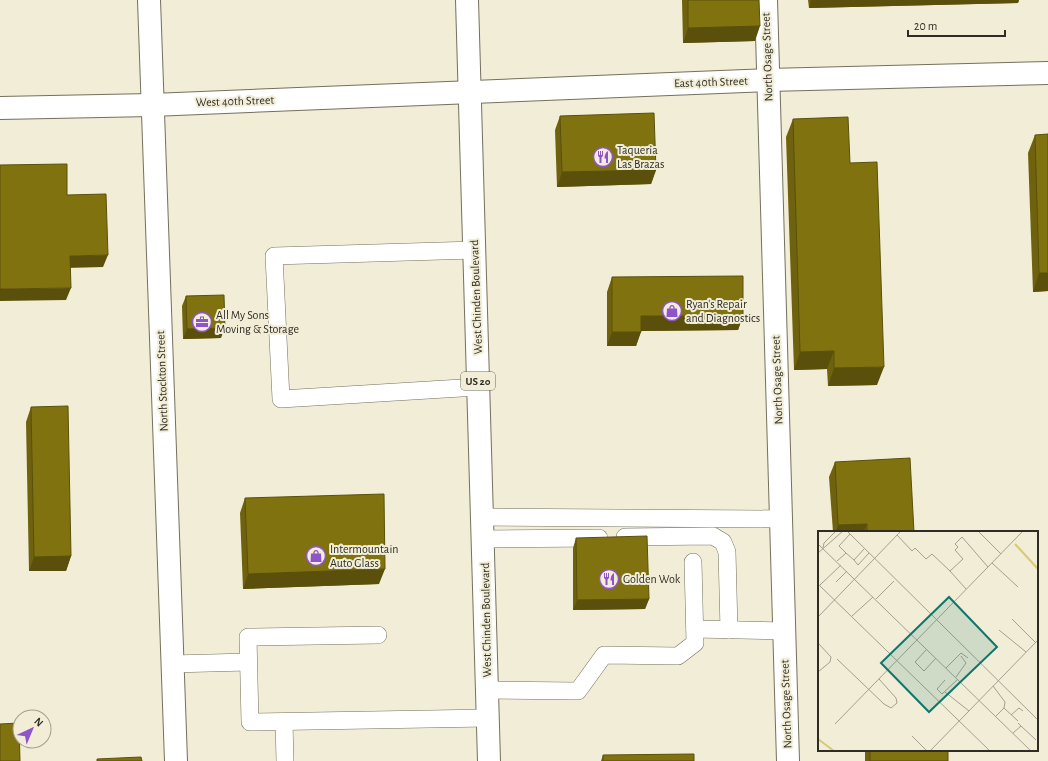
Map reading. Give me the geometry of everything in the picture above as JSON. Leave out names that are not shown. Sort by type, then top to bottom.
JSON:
[{"type":"street","name":"North Stockton Street","points":[[149,0],[176,761]]},
{"type":"street","name":"West Chinden Boulevard","points":[[467,0],[482,517],[484,539],[489,761]]},
{"type":"street","name":"North Osage Street","points":[[766,0],[788,761]]},
{"type":"street","name":"East 40th Street","points":[[470,92],[768,80],[1048,73]]},
{"type":"street","name":"West 40th Street","points":[[0,108],[470,92]]},
{"type":"lane","points":[[475,250],[274,256],[281,399],[478,387]]},
{"type":"lane","points":[[482,517],[781,519]]},
{"type":"lane","points":[[484,539],[713,536],[722,542],[727,552],[729,630]]},
{"type":"lane","points":[[488,690],[578,691],[604,655],[678,656],[695,643],[693,562]]},
{"type":"lane","points":[[695,629],[784,631]]},
{"type":"lane","points":[[378,635],[248,637],[250,722],[488,718]]},
{"type":"lane","points":[[172,664],[248,662]]},
{"type":"lane","points":[[284,722],[285,761]]},
{"type":"building","points":[[688,0],[759,0],[760,26],[688,28]]},
{"type":"building","name":"Taqueria Las Brazas","points":[[654,113],[656,170],[562,172],[560,116]]},
{"type":"building","points":[[848,117],[850,163],[877,162],[884,367],[834,368],[834,351],[800,352],[793,119]]},
{"type":"building","points":[[1048,134],[1048,273],[1039,273],[1035,135]]},
{"type":"building","points":[[67,164],[67,195],[106,194],[108,255],[70,256],[71,288],[0,289],[0,165]]},
{"type":"building","name":"Ryan's Repair and Diagnostics","points":[[743,276],[743,316],[641,316],[641,332],[612,332],[612,277]]},
{"type":"building","points":[[224,295],[225,328],[187,329],[186,296]]},
{"type":"building","points":[[68,406],[71,556],[34,557],[31,407]]},
{"type":"building","points":[[910,458],[914,531],[867,531],[867,524],[838,525],[835,462]]},
{"type":"building","name":"Intermountain Auto Glass","points":[[384,494],[385,569],[248,574],[245,498]]},
{"type":"building","name":"Golden Wok","points":[[647,536],[649,599],[577,600],[576,538]]},
{"type":"building","points":[[12,723],[12,749],[20,749],[20,761],[0,761],[0,724]]},
{"type":"building","points":[[870,751],[948,751],[948,761],[870,761]]},
{"type":"building","points":[[694,754],[694,761],[603,761],[603,755]]},
{"type":"building","points":[[141,757],[142,761],[97,761],[97,759]]},
{"type":"place","name":"Taqueria Las Brazas","points":[[603,157]]},
{"type":"place","name":"Ryan's Repair and Diagnostics","points":[[672,311]]},
{"type":"place","name":"All My Sons Moving & Storage","points":[[202,322]]},
{"type":"place","name":"Intermountain Auto Glass","points":[[316,556]]},
{"type":"place","name":"Golden Wok","points":[[609,579]]}]
